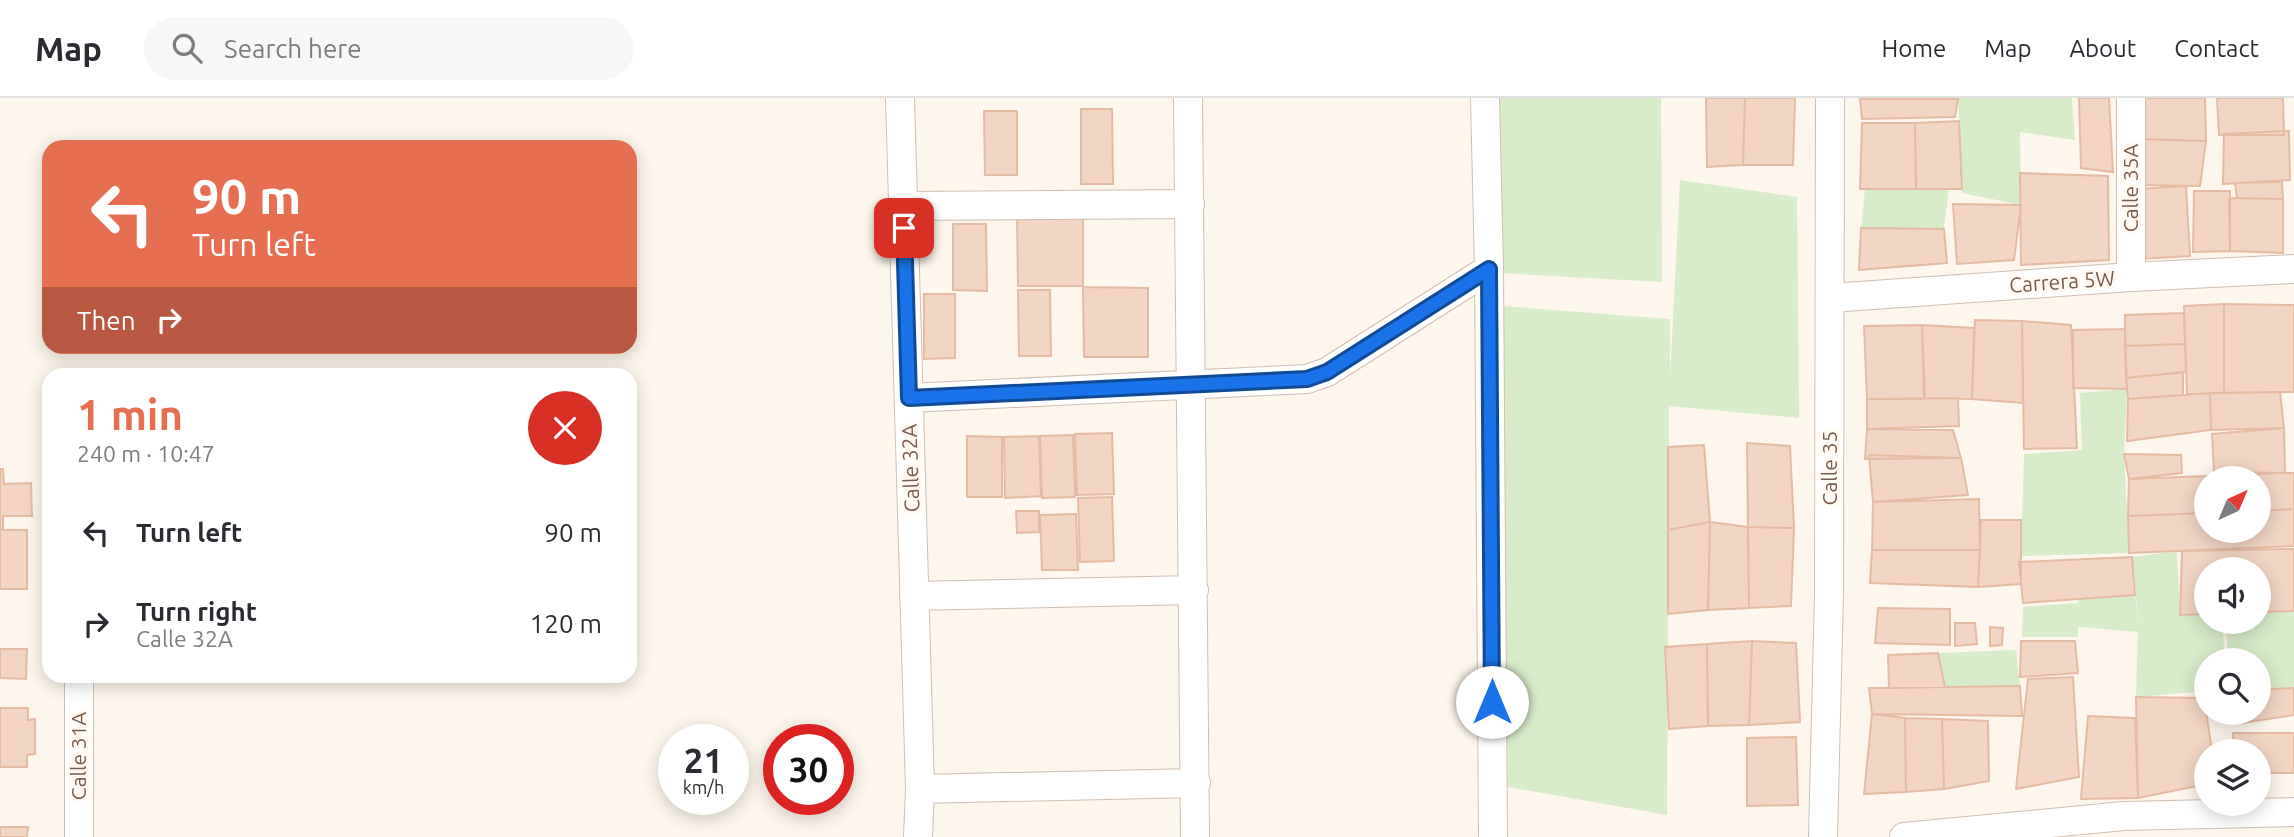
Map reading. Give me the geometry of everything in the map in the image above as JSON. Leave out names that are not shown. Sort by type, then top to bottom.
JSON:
[{"type":"street","name":"Calle 32A","points":[[900,98],[920,789],[918,837]]},
{"type":"street","points":[[1188,98],[1195,837]]},
{"type":"street","points":[[1485,98],[1489,269],[1493,837]]},
{"type":"street","name":"Calle 35","points":[[1823,837],[1829,594],[1830,98]]},
{"type":"street","name":"Calle 35A","points":[[2131,98],[2131,277]]},
{"type":"street","points":[[903,206],[1190,204]]},
{"type":"street","points":[[909,398],[1307,379],[1327,372],[1489,269]]},
{"type":"street","name":"Carrera 5W","points":[[1830,298],[2131,277],[2294,269]]},
{"type":"street","points":[[914,596],[1194,590]]},
{"type":"street","name":"Calle 31A","points":[[79,683],[79,837]]},
{"type":"street","points":[[920,789],[1196,783]]},
{"type":"street","points":[[1904,837],[2124,827],[2294,812]]},
{"type":"green space","points":[[1486,98],[1661,98],[1662,282],[1499,273]]},
{"type":"green space","points":[[1958,98],[2072,98],[2075,140],[2020,132],[2021,205],[1962,193]]},
{"type":"green space","points":[[1680,180],[1797,197],[1799,418],[1669,406],[1667,815],[1508,787],[1502,306],[1670,319],[1670,379]]},
{"type":"green space","points":[[1949,188],[1944,229],[1861,228],[1865,190]]},
{"type":"green space","points":[[2127,389],[2124,454],[2129,553],[2021,556],[2024,454],[2082,450],[2080,393]]},
{"type":"green space","points":[[2177,551],[2180,614],[2194,615],[2194,634],[2223,634],[2224,648],[2194,648],[2194,692],[2136,697],[2138,632],[2078,627],[2078,637],[2022,637],[2023,607],[2078,603],[2079,595],[2135,595],[2139,624],[2132,557]]},
{"type":"green space","points":[[2294,611],[2294,689],[2271,690],[2271,648],[2227,648],[2227,634],[2271,634],[2271,612]]},
{"type":"green space","points":[[2016,650],[2020,686],[1945,687],[1938,653]]},
{"type":"building","points":[[1706,98],[1745,98],[1743,165],[1707,167]]},
{"type":"building","points":[[1745,98],[1795,98],[1793,165],[1743,165]]},
{"type":"building","points":[[1958,98],[1958,99],[1860,99]]},
{"type":"building","points":[[2079,98],[2109,98],[2113,172],[2081,168]]},
{"type":"building","points":[[2137,98],[2205,98],[2206,141],[2137,139]]},
{"type":"building","points":[[2217,98],[2283,98],[2284,135],[2219,135]]},
{"type":"building","points":[[1860,99],[1958,99],[1955,117],[1862,119]]},
{"type":"building","points":[[1081,109],[1112,109],[1113,184],[1081,184]]},
{"type":"building","points":[[984,111],[1017,111],[1017,175],[985,175]]},
{"type":"building","points":[[1959,121],[1962,189],[1916,189],[1915,123]]},
{"type":"building","points":[[1862,123],[1915,123],[1916,189],[1860,189]]},
{"type":"building","points":[[2289,131],[2290,180],[2223,184],[2224,134]]},
{"type":"building","points":[[2137,139],[2206,141],[2200,186],[2137,185]]},
{"type":"building","points":[[2020,173],[2108,176],[2109,260],[2021,265]]},
{"type":"building","points":[[2282,182],[2283,199],[2237,198],[2235,183]]},
{"type":"building","points":[[2186,186],[2190,256],[2140,259],[2137,189]]},
{"type":"building","points":[[2194,191],[2230,191],[2230,251],[2193,252]]},
{"type":"building","points":[[2229,198],[2283,199],[2283,253],[2230,251]]},
{"type":"building","points":[[1953,204],[2021,205],[2014,260],[1957,264]]},
{"type":"building","points":[[1017,217],[1083,217],[1083,286],[1018,286]]},
{"type":"building","points":[[953,224],[986,224],[987,291],[953,290]]},
{"type":"building","points":[[1861,228],[1944,229],[1947,263],[1859,270]]},
{"type":"building","points":[[1083,287],[1148,288],[1148,357],[1084,357]]},
{"type":"building","points":[[1018,290],[1050,290],[1051,356],[1019,356]]},
{"type":"building","points":[[924,294],[955,294],[955,358],[924,359]]},
{"type":"building","points":[[2224,304],[2294,305],[2294,392],[2224,393]]},
{"type":"building","points":[[2224,304],[2224,393],[2187,394],[2184,306]]},
{"type":"building","points":[[2184,313],[2185,344],[2125,346],[2125,315]]},
{"type":"building","points":[[1975,320],[2022,321],[2023,403],[1972,399]]},
{"type":"building","points":[[2022,321],[2071,325],[2077,448],[2024,449]]},
{"type":"building","points":[[1922,325],[1974,328],[1972,399],[1925,398]]},
{"type":"building","points":[[1922,325],[1924,399],[1867,399],[1864,326]]},
{"type":"building","points":[[2125,329],[2127,389],[2073,388],[2073,330]]},
{"type":"building","points":[[2185,344],[2186,372],[2126,378],[2125,346]]},
{"type":"building","points":[[2183,372],[2183,395],[2128,399],[2126,378]]},
{"type":"building","points":[[2280,392],[2284,428],[2211,430],[2210,393]]},
{"type":"building","points":[[2210,393],[2211,430],[2127,441],[2128,399]]},
{"type":"building","points":[[1958,398],[1959,426],[1867,429],[1867,399]]},
{"type":"building","points":[[2284,428],[2285,473],[2272,473],[2272,466],[2214,466],[2212,434]]},
{"type":"building","points":[[1867,429],[1953,430],[1961,458],[1865,459]]},
{"type":"building","points":[[1112,433],[1114,494],[1077,495],[1075,434]]},
{"type":"building","points":[[1073,435],[1075,497],[1042,498],[1040,436]]},
{"type":"building","points":[[967,436],[1002,437],[1002,497],[967,497]]},
{"type":"building","points":[[1039,436],[1041,496],[1005,498],[1004,437]]},
{"type":"building","points":[[1747,443],[1790,446],[1794,528],[1748,527]]},
{"type":"building","points":[[1704,445],[1710,522],[1668,530],[1668,447]]},
{"type":"building","points":[[2124,454],[2181,455],[2182,473],[2129,479]]},
{"type":"building","points":[[1869,455],[1961,458],[1968,495],[1873,502]]},
{"type":"building","points":[[0,469],[3,469],[4,484],[31,483],[32,516],[3,516],[3,529],[0,529]]},
{"type":"building","points":[[2294,473],[2294,509],[2272,510],[2272,474]]},
{"type":"building","points":[[2194,477],[2194,513],[2128,516],[2129,479]]},
{"type":"building","points":[[1112,497],[1114,561],[1080,562],[1078,498]]},
{"type":"building","points":[[1979,499],[1980,550],[1872,550],[1873,502]]},
{"type":"building","points":[[2294,509],[2294,546],[2129,553],[2128,516],[2194,513],[2194,543],[2271,543],[2272,510]]},
{"type":"building","points":[[1016,511],[1039,511],[1039,532],[1017,533]]},
{"type":"building","points":[[1076,514],[1078,570],[1042,570],[1040,515]]},
{"type":"building","points":[[1981,520],[2021,520],[2021,584],[1978,587]]},
{"type":"building","points":[[1710,522],[1748,527],[1749,608],[1708,610]]},
{"type":"building","points":[[1710,522],[1708,610],[1668,614],[1668,530]]},
{"type":"building","points":[[1748,527],[1794,528],[1791,606],[1749,608]]},
{"type":"building","points":[[0,530],[27,530],[27,589],[0,589]]},
{"type":"building","points":[[2294,549],[2294,611],[2271,612],[2271,557],[2194,557],[2194,614],[2180,615],[2182,551]]},
{"type":"building","points":[[1872,550],[1980,550],[1978,587],[1870,583]]},
{"type":"building","points":[[2132,557],[2135,595],[2023,603],[2019,562]]},
{"type":"building","points":[[1878,608],[1950,609],[1950,645],[1875,643]]},
{"type":"building","points":[[1955,623],[1975,623],[1977,644],[1955,646]]},
{"type":"building","points":[[1990,627],[2003,628],[2002,645],[1990,646]]},
{"type":"building","points":[[1752,641],[1796,643],[1800,722],[1749,725]]},
{"type":"building","points":[[1752,641],[1749,725],[1708,726],[1707,644]]},
{"type":"building","points":[[2021,641],[2075,641],[2078,673],[2020,677]]},
{"type":"building","points":[[1707,644],[1708,726],[1669,729],[1665,647]]},
{"type":"building","points":[[0,649],[27,649],[26,679],[0,678]]},
{"type":"building","points":[[1938,653],[1945,687],[1889,688],[1888,655]]},
{"type":"building","points":[[2073,677],[2079,777],[2016,789],[2028,679]]},
{"type":"building","points":[[2020,686],[2022,716],[1872,714],[1869,688]]},
{"type":"building","points":[[2294,688],[2294,715],[2271,718],[2271,689]]},
{"type":"building","points":[[2136,697],[2194,698],[2194,725],[2208,725],[2210,739],[2194,739],[2194,787],[2138,798]]},
{"type":"building","points":[[0,708],[28,708],[28,720],[35,719],[35,754],[27,755],[27,767],[0,767]]},
{"type":"building","points":[[1872,714],[1905,718],[1906,792],[1864,794]]},
{"type":"building","points":[[2088,716],[2135,718],[2138,798],[2081,799]]},
{"type":"building","points":[[1905,718],[1942,719],[1944,789],[1906,792]]},
{"type":"building","points":[[1942,719],[1988,721],[1989,781],[1944,789]]},
{"type":"building","points":[[2233,733],[2294,733],[2294,773],[2271,773],[2271,739],[2233,739]]},
{"type":"building","points":[[1796,737],[1798,805],[1747,806],[1747,738]]},
{"type":"building","points":[[0,827],[28,827],[27,837],[0,837]]},
{"type":"route","points":[[904,228],[909,398],[1307,379],[1327,372],[1489,269],[1492,702]]}]
